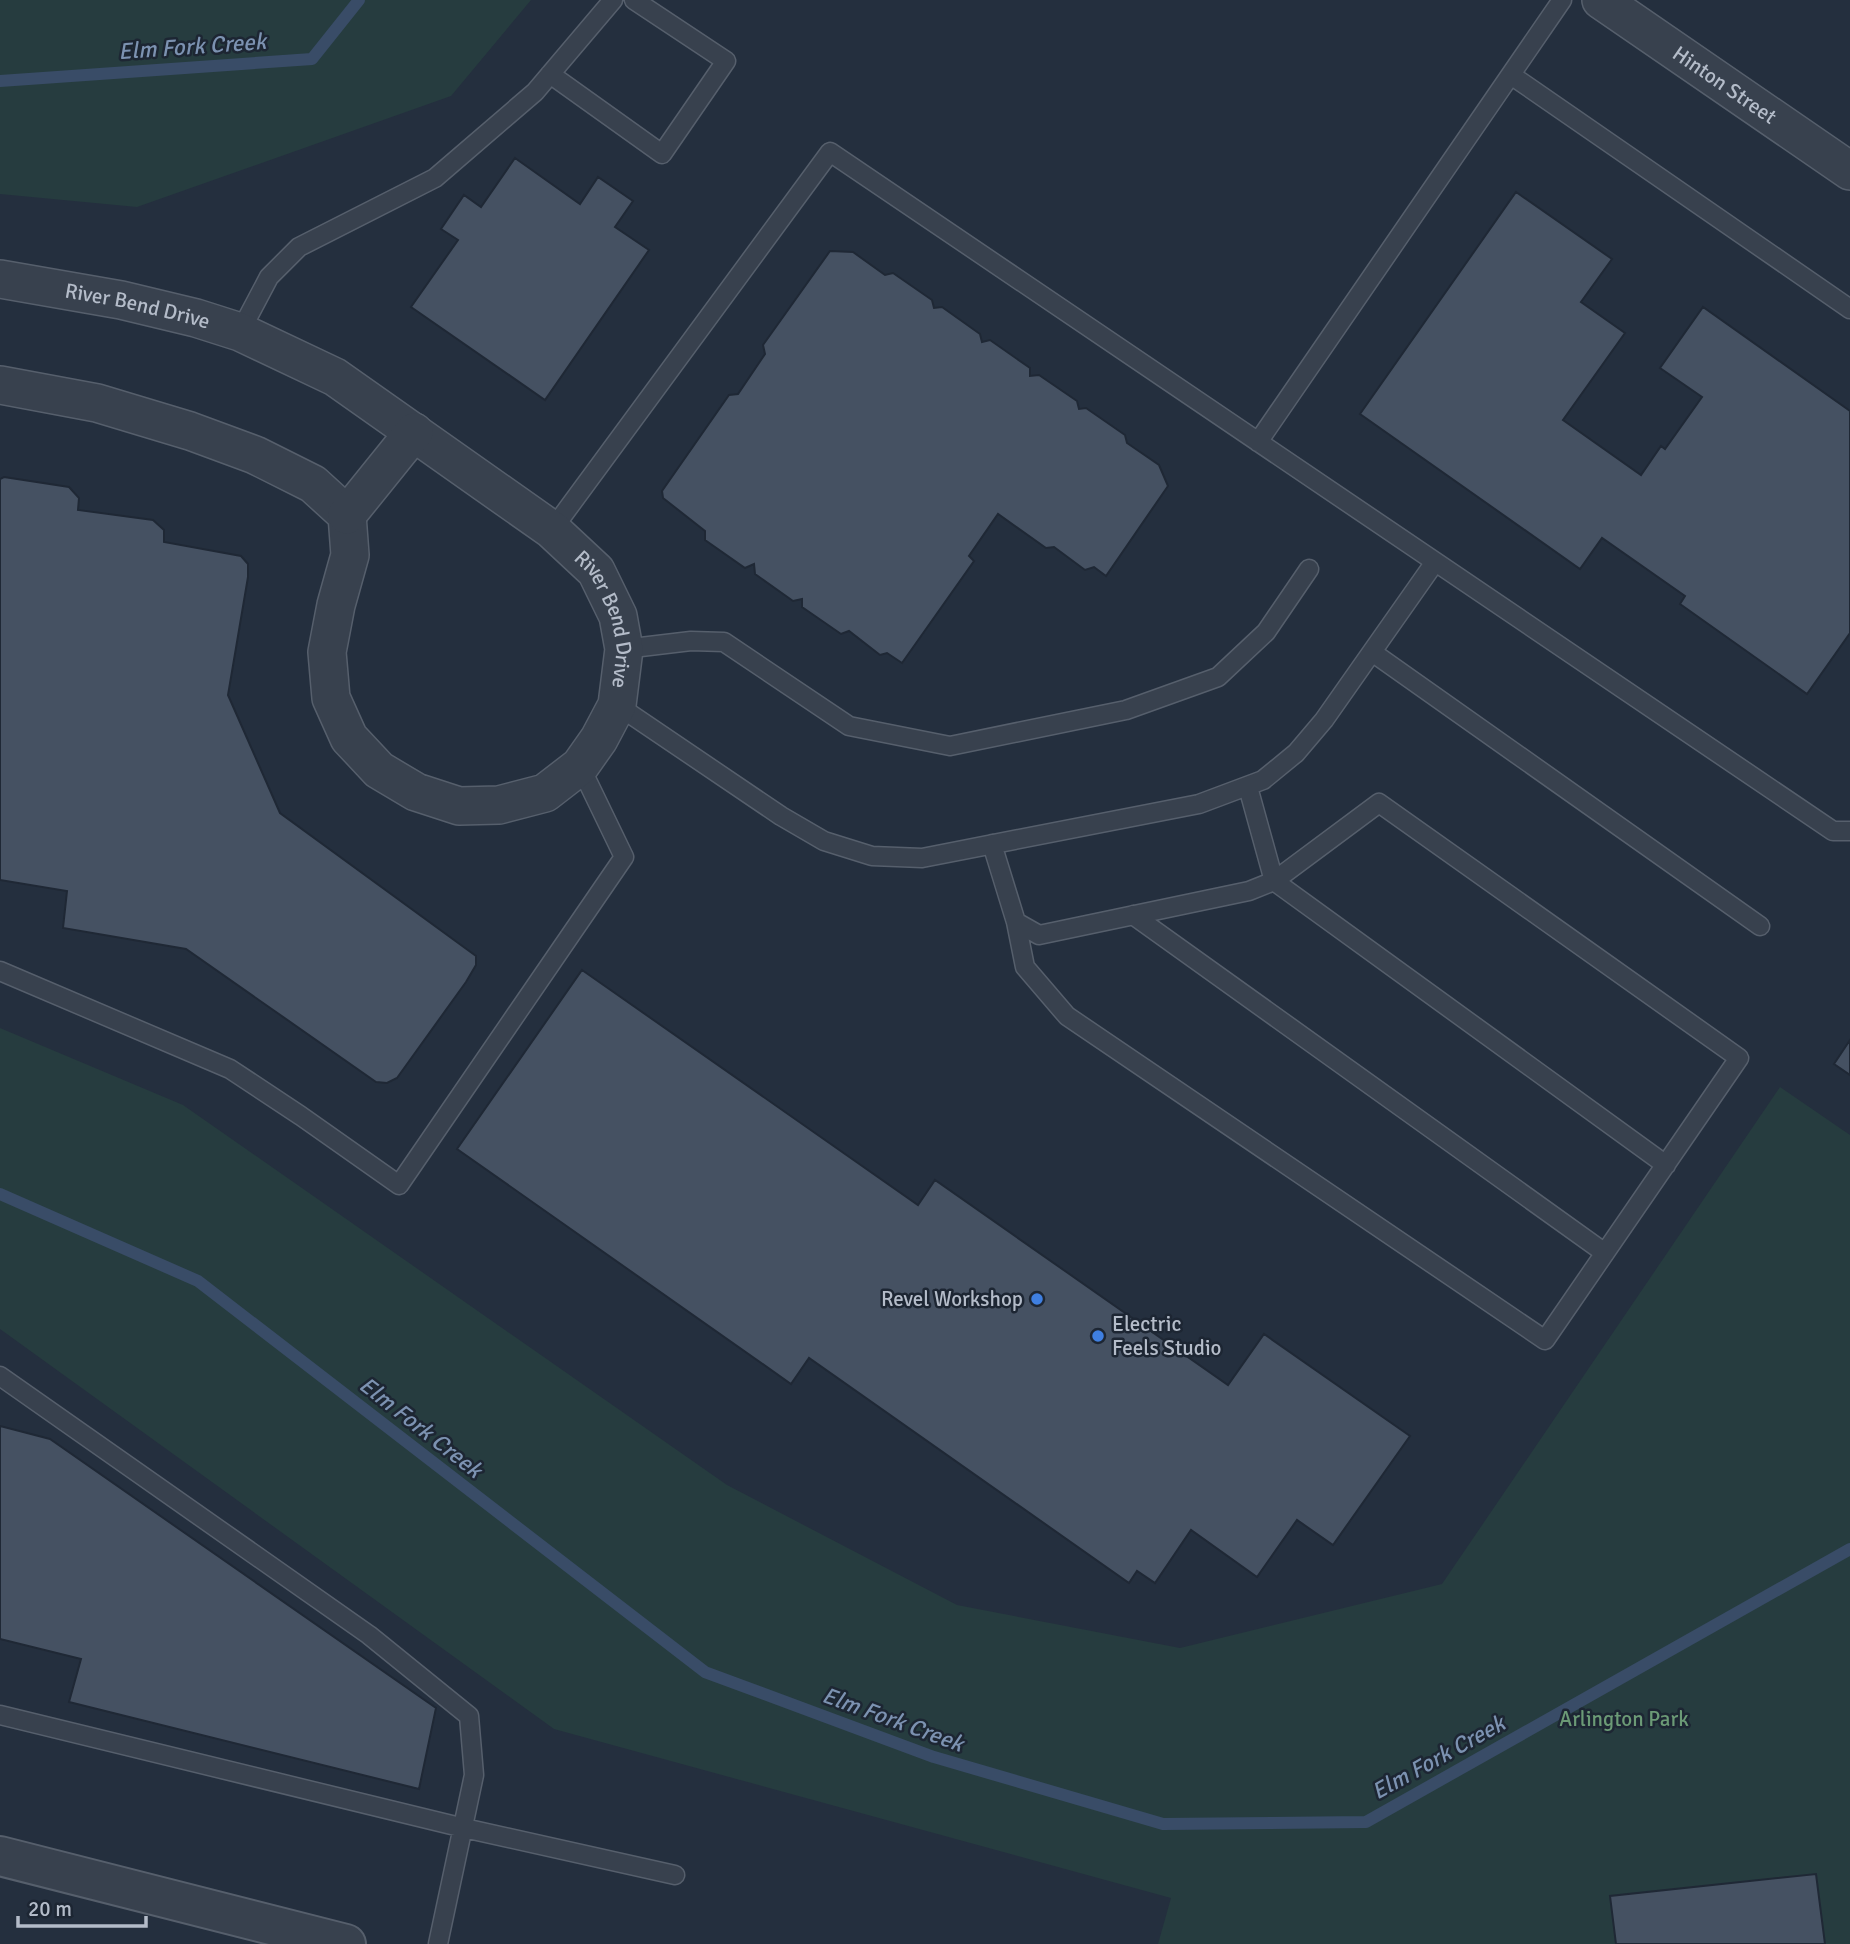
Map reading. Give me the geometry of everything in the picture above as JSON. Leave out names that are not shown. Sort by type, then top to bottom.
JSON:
[{"type":"street","name":"Hinton Street","points":[[1601,0],[1850,171]]},
{"type":"street","name":"River Bend Drive","points":[[0,279],[121,300],[240,332],[334,377],[552,530],[596,571],[618,616],[624,649],[617,705],[599,739],[580,766],[545,793],[499,805],[459,806],[416,792],[379,770],[356,746],[349,738],[331,698],[327,652],[350,555],[347,515]]},
{"type":"street","points":[[0,385],[97,403],[242,450],[313,484],[347,515],[414,432]]},
{"type":"street","points":[[0,1856],[346,1944]]},
{"type":"lane","points":[[240,332],[269,277],[299,247],[435,178],[535,92],[613,0]]},
{"type":"lane","points":[[550,74],[662,154],[726,61],[634,0]]},
{"type":"lane","points":[[1258,442],[1562,0]]},
{"type":"lane","points":[[1511,75],[1850,309]]},
{"type":"lane","points":[[552,530],[830,152],[1833,831],[1850,831]]},
{"type":"lane","points":[[617,705],[781,816],[824,841],[872,856],[922,858],[1199,804],[1263,780],[1296,753],[1324,720],[1435,562]]},
{"type":"lane","points":[[624,649],[691,641],[724,642],[849,726],[950,746],[1126,710],[1218,677],[1266,632],[1309,569]]},
{"type":"lane","points":[[1372,652],[1760,926]]},
{"type":"lane","points":[[0,971],[230,1069],[399,1185],[624,857],[580,766]]},
{"type":"lane","points":[[1248,787],[1274,881],[1666,1165]]},
{"type":"lane","points":[[992,844],[1016,922],[1026,967],[1067,1016],[1545,1340],[1739,1058],[1379,803],[1274,881],[1250,891],[1039,935],[1016,922]]},
{"type":"lane","points":[[1133,915],[1605,1253]]},
{"type":"lane","points":[[0,1376],[369,1635],[469,1716],[474,1775],[438,1944]]},
{"type":"lane","points":[[0,1715],[464,1828],[675,1875]]},
{"type":"green space","points":[[0,0],[531,0],[451,96],[137,207],[0,194]]},
{"type":"green space","name":"Arlington Park","points":[[0,1028],[183,1105],[727,1485],[957,1605],[1180,1648],[1442,1584],[1780,1087],[1850,1135],[1850,1944],[1158,1944],[1171,1898],[554,1729],[0,1329]]},
{"type":"building","points":[[515,158],[580,204],[598,177],[633,201],[615,227],[649,250],[545,400],[411,307],[458,240],[441,229],[464,195],[481,207]]},
{"type":"building","points":[[1516,192],[1612,259],[1581,302],[1625,333],[1563,420],[1641,475],[1661,446],[1665,449],[1702,397],[1660,368],[1703,307],[1850,411],[1850,633],[1807,694],[1680,604],[1685,596],[1602,538],[1580,569],[1360,414]]},
{"type":"building","points":[[830,251],[853,252],[885,275],[893,273],[932,300],[934,308],[942,307],[980,334],[982,342],[990,340],[1030,368],[1030,376],[1039,375],[1077,401],[1079,409],[1086,408],[1125,435],[1127,443],[1159,465],[1168,486],[1106,576],[1094,567],[1085,570],[1054,547],[1046,548],[998,514],[969,556],[974,561],[902,663],[887,653],[880,655],[849,631],[841,634],[802,607],[802,599],[793,601],[755,574],[754,564],[745,568],[705,540],[705,531],[663,498],[662,491],[729,395],[738,394],[765,354],[763,345]]},
{"type":"building","points":[[4,477],[69,487],[79,498],[78,510],[153,520],[164,530],[164,542],[241,556],[248,564],[228,695],[280,813],[476,956],[476,965],[466,982],[397,1078],[387,1083],[376,1082],[186,949],[63,928],[67,891],[0,880],[0,479]]},
{"type":"building","points":[[582,970],[918,1205],[935,1180],[1228,1385],[1264,1334],[1410,1436],[1333,1545],[1297,1520],[1257,1577],[1191,1530],[1155,1583],[1137,1571],[1129,1583],[809,1358],[791,1384],[457,1149]]},
{"type":"building","points":[[1850,1040],[1850,1075],[1834,1064]]},
{"type":"building","points":[[0,1426],[50,1439],[436,1708],[419,1789],[69,1702],[81,1659],[0,1639]]},
{"type":"building","points":[[1816,1874],[1825,1944],[1616,1944],[1610,1896]]},
{"type":"waterway","name":"Elm Fork Creek","points":[[0,81],[312,59],[359,0]]},
{"type":"waterway","name":"Elm Fork Creek","points":[[0,1194],[198,1281],[705,1672],[934,1757],[1163,1824],[1366,1822],[1850,1549]]},
{"type":"place","name":"Revel Workshop","points":[[1037,1299]]},
{"type":"place","name":"Electric Feels Studio","points":[[1098,1336]]}]
